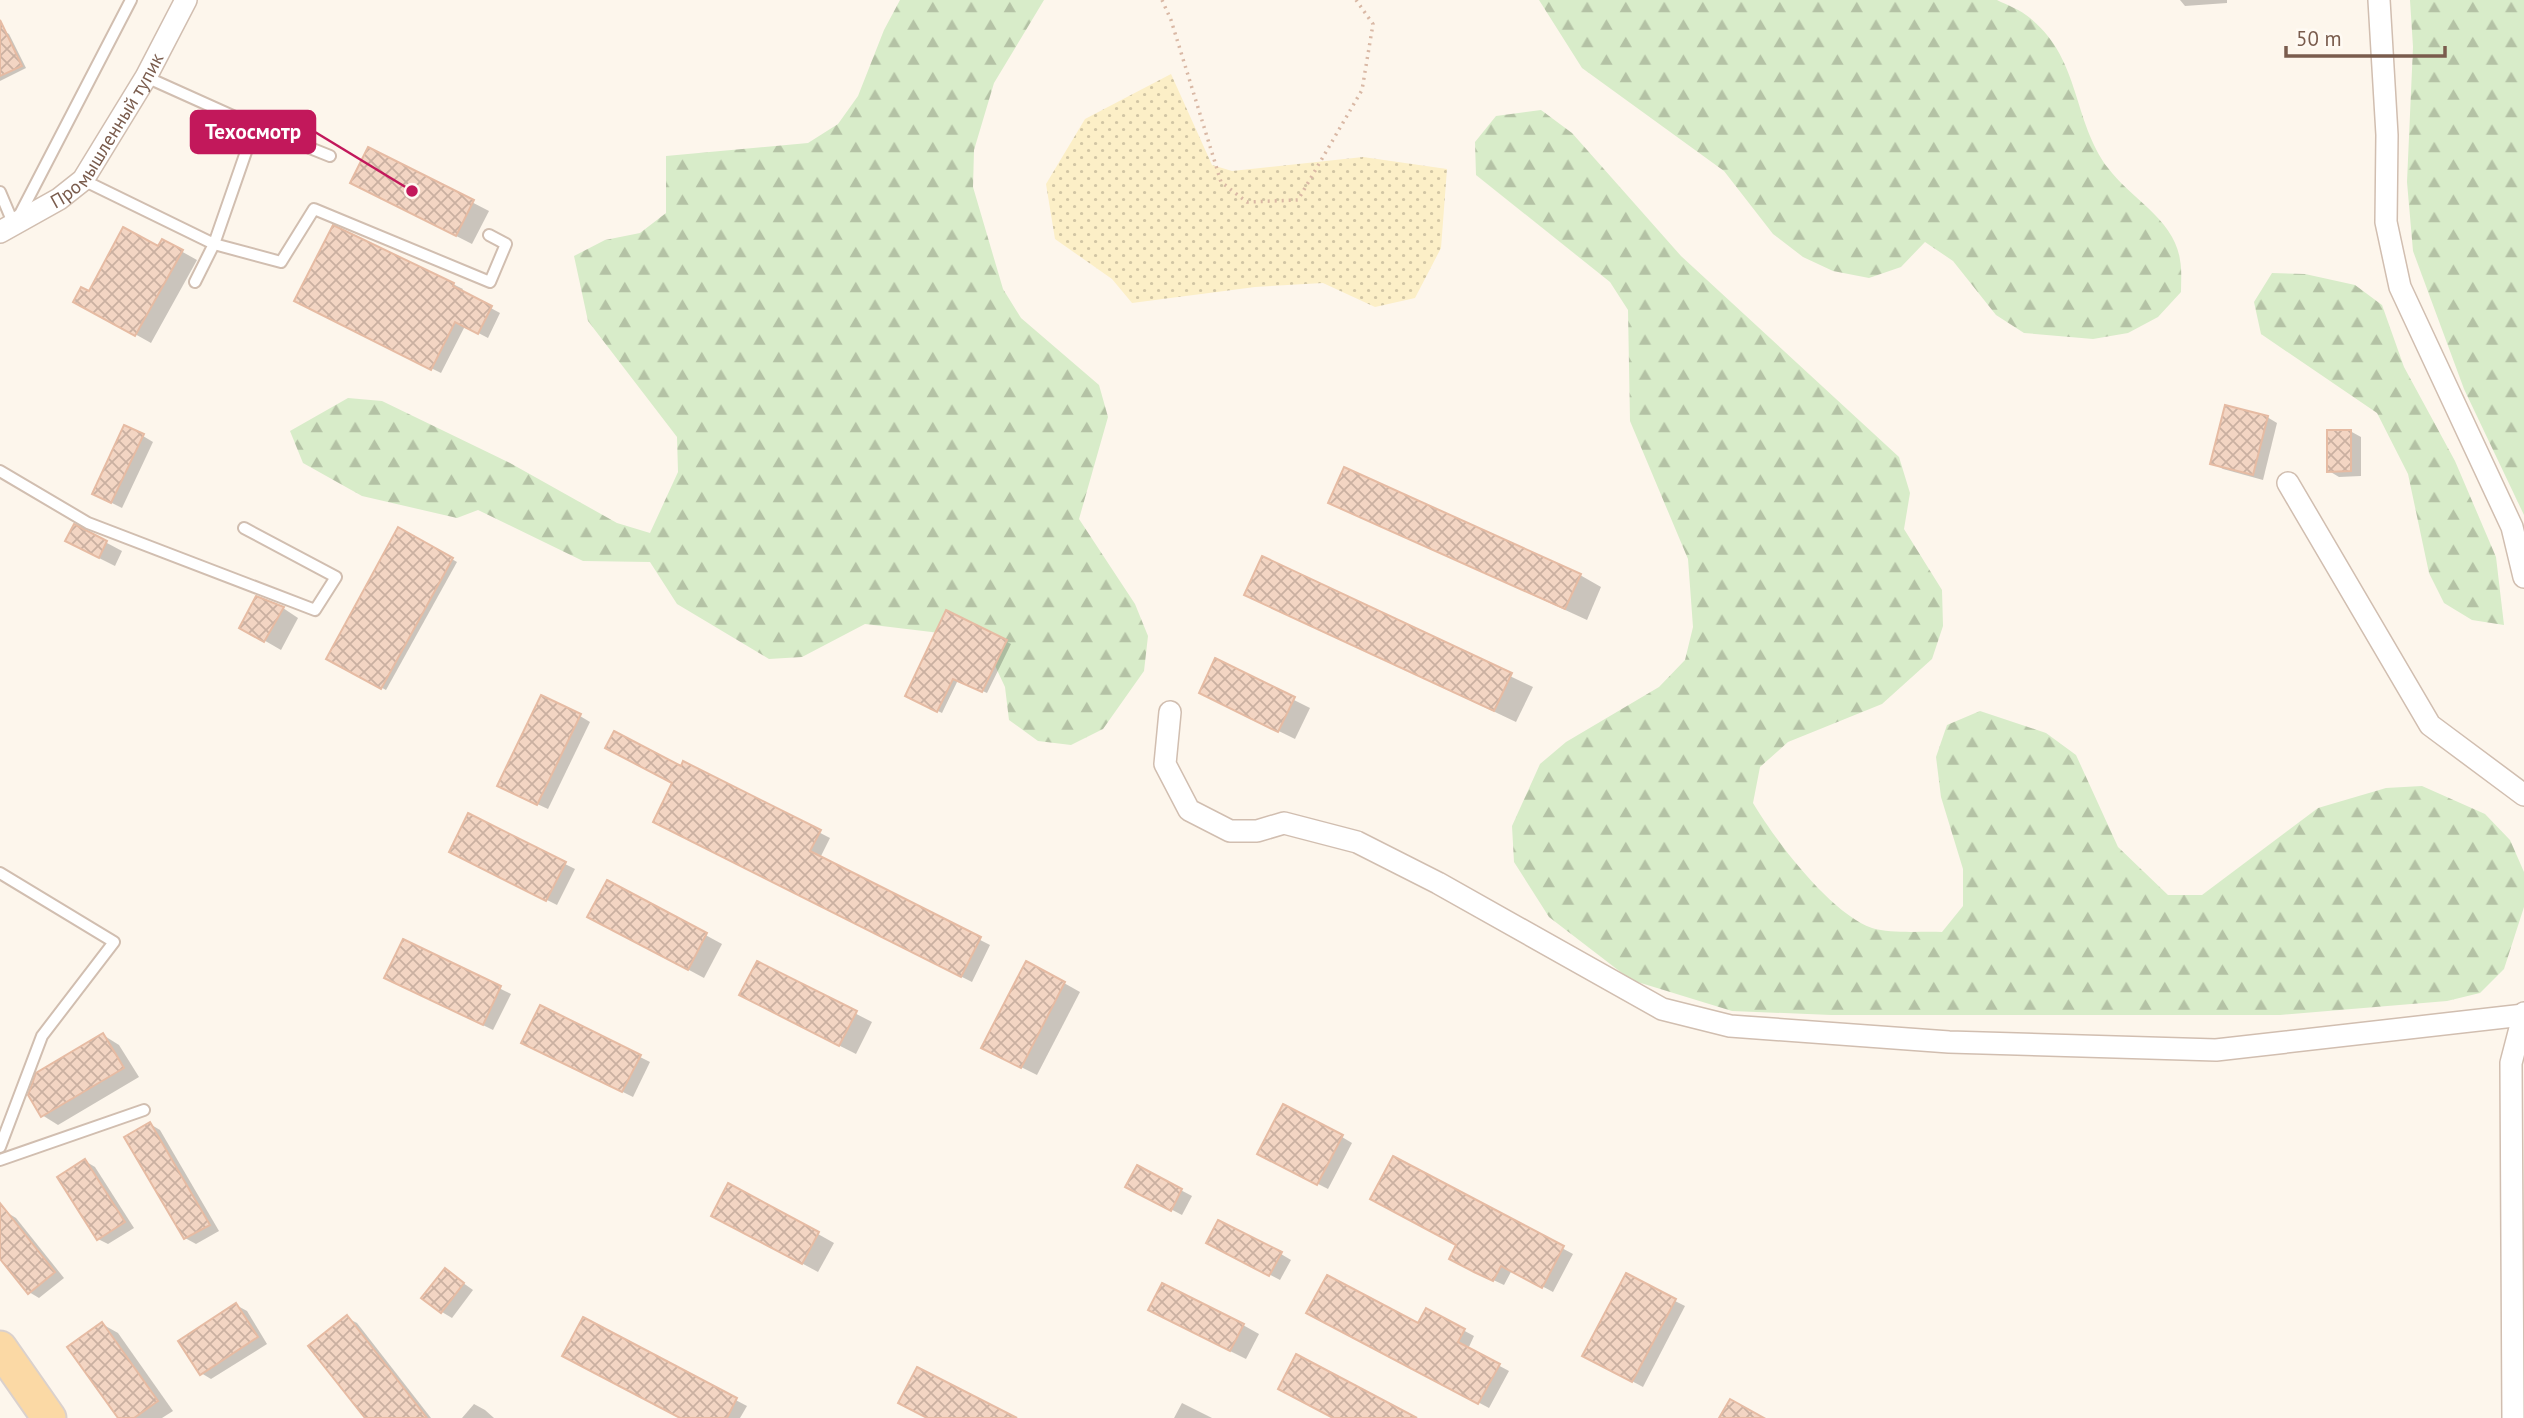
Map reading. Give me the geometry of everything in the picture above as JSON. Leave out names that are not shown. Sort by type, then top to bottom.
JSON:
[{"type":"main road","points":[[0,1348],[49,1418]]},
{"type":"street","name":"Промышленный тупик","points":[[7,229],[59,199],[83,180],[146,77],[186,0]]},
{"type":"street","points":[[2379,0],[2387,135],[2386,222],[2400,287],[2512,527],[2524,577]]},
{"type":"street","points":[[2288,484],[2430,725],[2524,795]]},
{"type":"street","points":[[1170,712],[1165,764],[1189,810],[1230,831],[1257,831],[1284,823],[1357,842],[1438,883],[1662,1009],[1730,1026],[1949,1042],[2216,1050],[2524,1014],[2511,1063],[2513,1418]]},
{"type":"lane","points":[[7,229],[131,0]]},
{"type":"lane","points":[[146,77],[330,156]]},
{"type":"lane","points":[[194,282],[214,244],[255,126]]},
{"type":"lane","points":[[83,180],[214,244],[281,262],[314,209],[490,282],[506,244],[489,236]]},
{"type":"lane","points":[[0,192],[7,229]]},
{"type":"lane","points":[[0,471],[88,523],[315,610],[336,577],[244,528]]},
{"type":"lane","points":[[0,873],[114,942],[42,1036],[0,1147]]},
{"type":"lane","points":[[0,1160],[144,1110]]},
{"type":"path","points":[[1161,0],[1171,20],[1221,182],[1247,202],[1298,200],[1362,90],[1373,24],[1356,0]]},
{"type":"green space","points":[[900,0],[1044,0],[994,83],[974,150],[973,187],[1003,289],[1021,318],[1099,385],[1108,417],[1079,519],[1135,604],[1148,636],[1144,671],[1103,729],[1071,745],[1038,741],[1009,720],[1005,687],[991,657],[965,636],[865,624],[802,657],[769,659],[677,604],[650,562],[583,561],[478,510],[457,518],[362,496],[303,463],[290,431],[348,398],[382,401],[510,463],[617,523],[650,533],[678,472],[677,437],[588,321],[574,256],[605,240],[640,233],[666,213],[666,156],[808,143],[838,124],[858,96],[884,30]]},
{"type":"green space","points":[[1539,0],[1997,0],[2030,18],[2047,34],[2059,52],[2096,149],[2117,179],[2170,233],[2181,264],[2181,292],[2158,317],[2128,333],[2093,339],[2024,333],[1996,315],[1953,261],[1925,242],[1901,267],[1869,278],[1833,271],[1803,257],[1773,234],[1724,171],[1582,68]]},
{"type":"green space","points":[[2410,0],[2524,0],[2524,515],[2464,389],[2413,251],[2407,182],[2413,47]]},
{"type":"green space","points":[[1541,110],[1572,133],[1681,256],[1899,457],[1910,493],[1904,529],[1942,590],[1943,626],[1932,659],[1882,704],[1788,742],[1760,767],[1753,803],[1789,855],[1822,892],[1856,920],[1872,928],[1897,932],[1942,932],[1963,906],[1963,869],[1941,797],[1936,757],[1947,725],[1980,711],[2046,733],[2076,755],[2118,847],[2168,895],[2202,895],[2318,808],[2386,788],[2422,786],[2485,814],[2510,840],[2524,872],[2524,907],[2504,969],[2480,993],[2447,1001],[2280,1015],[1831,1015],[1732,1011],[1631,980],[1549,917],[1514,862],[1512,826],[1540,764],[1566,742],[1659,687],[1685,660],[1693,627],[1688,559],[1630,421],[1628,310],[1610,282],[1476,175],[1475,142],[1496,116]]},
{"type":"green space","points":[[2272,273],[2305,274],[2355,285],[2382,305],[2404,367],[2455,461],[2496,557],[2504,625],[2472,620],[2444,603],[2429,573],[2408,474],[2377,413],[2261,334],[2254,302]]},
{"type":"sand","points":[[1171,74],[1212,165],[1232,171],[1363,157],[1447,169],[1441,248],[1415,298],[1375,307],[1323,283],[1255,287],[1132,303],[1112,279],[1055,239],[1046,184],[1085,119]]},
{"type":"building","points":[[0,20],[22,66],[0,76]]},
{"type":"building","points":[[368,147],[474,200],[456,236],[350,183]]},
{"type":"building","points":[[333,225],[454,283],[453,286],[492,306],[478,334],[455,322],[431,370],[294,301]]},
{"type":"building","points":[[123,227],[158,246],[162,239],[183,250],[135,336],[73,302],[81,287],[89,291]]},
{"type":"building","points":[[2225,405],[2268,416],[2253,475],[2210,464]]},
{"type":"building","points":[[124,425],[144,434],[111,503],[92,494]]},
{"type":"building","points":[[2327,430],[2351,430],[2351,471],[2327,472]]},
{"type":"building","points":[[1344,467],[1581,574],[1565,609],[1328,503]]},
{"type":"building","points":[[74,524],[107,541],[99,558],[65,541]]},
{"type":"building","points":[[398,527],[453,558],[381,689],[326,659]]},
{"type":"building","points":[[1262,556],[1512,673],[1494,711],[1244,595]]},
{"type":"building","points":[[256,596],[284,607],[264,642],[239,628]]},
{"type":"building","points":[[946,610],[1007,640],[982,692],[953,679],[937,712],[905,696]]},
{"type":"building","points":[[1215,658],[1295,697],[1278,732],[1199,693]]},
{"type":"building","points":[[541,695],[581,714],[537,805],[497,786]]},
{"type":"building","points":[[614,731],[681,766],[683,761],[821,830],[810,851],[981,937],[961,977],[653,822],[672,783],[605,748]]},
{"type":"building","points":[[468,813],[566,862],[546,901],[449,852]]},
{"type":"building","points":[[607,880],[707,933],[688,970],[587,917]]},
{"type":"building","points":[[403,939],[501,986],[483,1025],[384,978]]},
{"type":"building","points":[[757,961],[857,1011],[839,1046],[739,995]]},
{"type":"building","points":[[1026,961],[1065,982],[1021,1068],[981,1048]]},
{"type":"building","points":[[540,1005],[641,1055],[622,1092],[521,1043]]},
{"type":"building","points":[[103,1033],[124,1068],[41,1117],[28,1095],[36,1073]]},
{"type":"building","points":[[1283,1104],[1343,1135],[1317,1185],[1257,1154]]},
{"type":"building","points":[[150,1122],[210,1225],[184,1239],[124,1137]]},
{"type":"building","points":[[1393,1156],[1564,1246],[1542,1288],[1501,1266],[1493,1281],[1474,1272],[1449,1259],[1456,1245],[1370,1199]]},
{"type":"building","points":[[85,1159],[125,1222],[97,1240],[57,1177]]},
{"type":"building","points":[[1137,1165],[1182,1189],[1171,1211],[1125,1187]]},
{"type":"building","points":[[728,1183],[819,1232],[802,1264],[711,1216]]},
{"type":"building","points":[[0,1203],[55,1272],[28,1294],[0,1259]]},
{"type":"building","points":[[1218,1220],[1282,1252],[1269,1276],[1206,1243]]},
{"type":"building","points":[[445,1268],[464,1283],[441,1313],[421,1298]]},
{"type":"building","points":[[1626,1273],[1676,1299],[1632,1382],[1582,1356]]},
{"type":"building","points":[[1327,1275],[1418,1323],[1426,1308],[1465,1329],[1458,1342],[1500,1364],[1478,1404],[1306,1313]]},
{"type":"building","points":[[1162,1283],[1244,1324],[1230,1351],[1148,1310]]},
{"type":"building","points":[[236,1303],[258,1337],[200,1375],[178,1341]]},
{"type":"building","points":[[347,1315],[427,1418],[365,1418],[308,1346]]},
{"type":"building","points":[[583,1317],[737,1398],[727,1418],[680,1418],[562,1356]]},
{"type":"building","points":[[102,1322],[158,1401],[134,1418],[118,1418],[67,1347]]},
{"type":"building","points":[[1296,1354],[1417,1418],[1333,1418],[1278,1389]]},
{"type":"building","points":[[917,1367],[1017,1418],[927,1418],[898,1403]]},
{"type":"building","points":[[1730,1399],[1764,1418],[1719,1418]]},
{"type":"place","name":"Техосмотр","points":[[412,191]]}]
